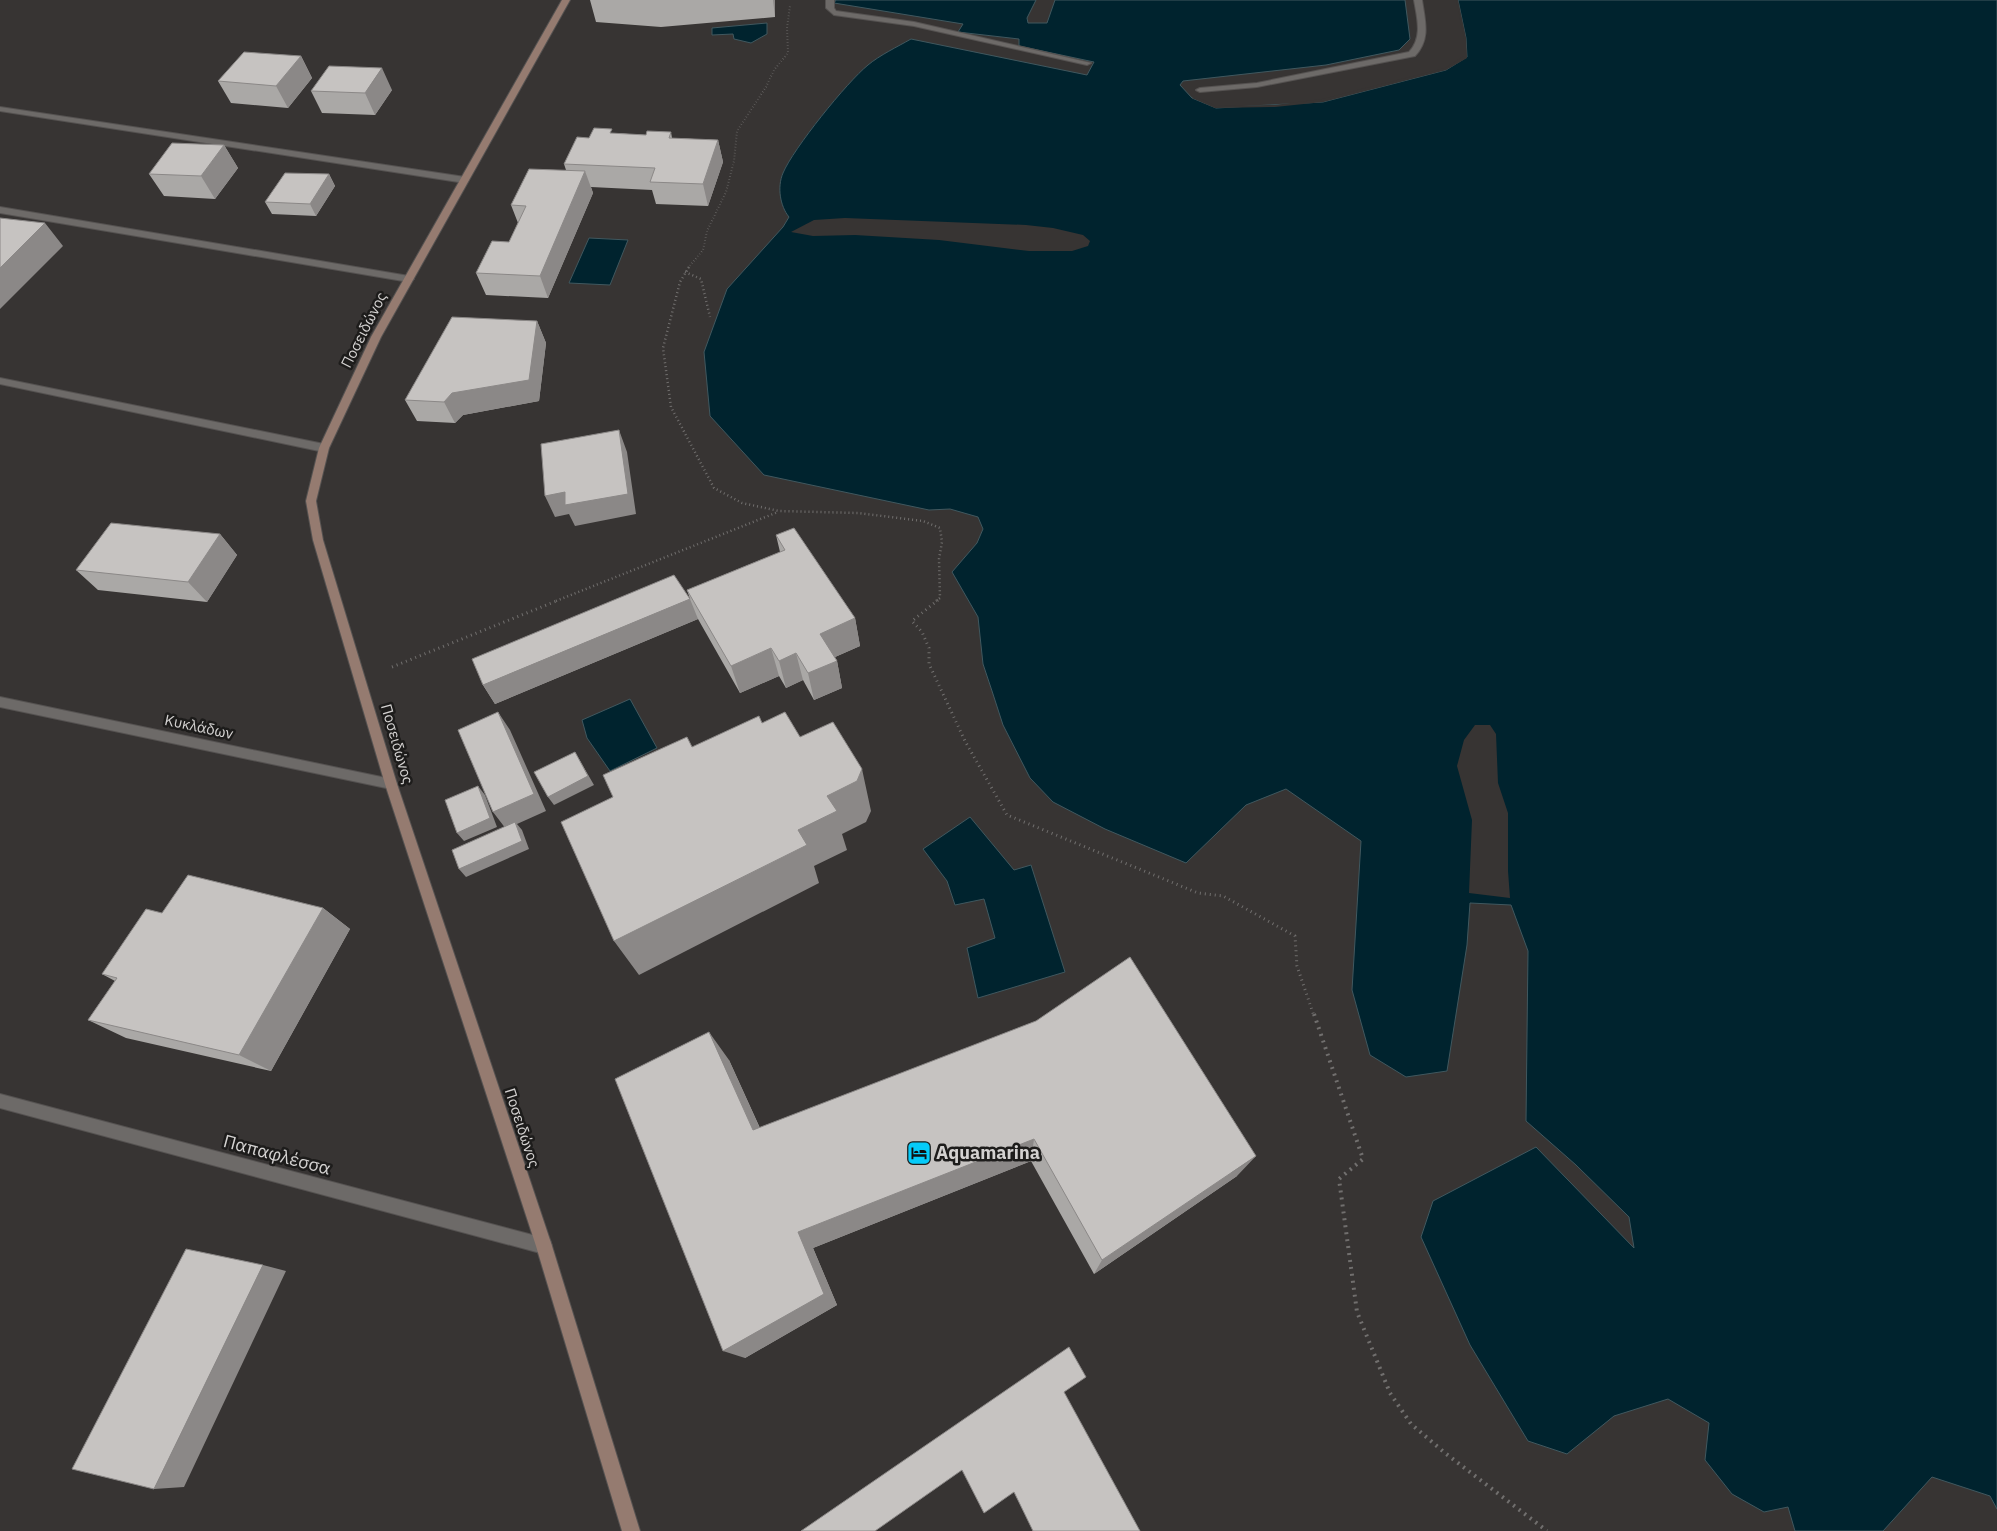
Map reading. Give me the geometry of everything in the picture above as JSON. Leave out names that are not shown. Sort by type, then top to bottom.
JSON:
[{"type":"street","name":"Ποσειδώνος","points":[[566,0],[473,161],[465,180],[376,337],[324,448],[310,501],[318,540],[391,784],[544,1246],[631,1531]]},
{"type":"street","points":[[830,0],[830,8],[834,13],[914,24],[1087,63]]},
{"type":"street","points":[[1200,90],[1257,85],[1412,54],[1420,47],[1423,39],[1418,0]]},
{"type":"street","points":[[0,109],[465,180]]},
{"type":"street","points":[[0,210],[409,279]]},
{"type":"street","points":[[0,381],[324,448]]},
{"type":"street","name":"Κυκλάδων","points":[[0,702],[391,784]]},
{"type":"street","name":"Παπαφλέσσα","points":[[0,1101],[544,1246]]},
{"type":"path","points":[[790,6],[787,28],[788,53],[774,70],[766,87],[736,131],[734,161],[726,192],[707,231],[703,250],[685,272],[663,348],[670,407],[714,488],[742,503],[779,511],[858,512],[922,521],[940,528],[942,542],[939,559],[940,598],[912,621],[922,632],[929,648],[929,664],[965,741],[1007,815],[1198,894],[1223,896],[1295,936],[1297,966],[1363,1159],[1339,1179],[1357,1312],[1390,1393],[1411,1424],[1445,1453],[1547,1531]]},
{"type":"path","points":[[685,272],[701,279],[710,317]]},
{"type":"path","points":[[361,680],[779,511]]},
{"type":"water","points":[[836,0],[1036,0],[1027,18],[1028,23],[1047,23],[1055,0],[1405,0],[1410,39],[1399,50],[1326,65],[1183,81],[1180,85],[1192,98],[1216,108],[1323,102],[1446,70],[1467,57],[1466,38],[1458,0],[1997,0],[1997,1509],[1990,1496],[1932,1477],[1883,1531],[1795,1531],[1788,1507],[1764,1512],[1732,1494],[1705,1460],[1709,1423],[1668,1399],[1614,1416],[1567,1454],[1528,1441],[1470,1345],[1421,1237],[1433,1201],[1536,1147],[1634,1248],[1629,1217],[1576,1165],[1526,1121],[1528,951],[1511,905],[1470,903],[1467,945],[1447,1071],[1406,1077],[1370,1055],[1352,990],[1361,841],[1286,789],[1246,805],[1186,863],[1105,829],[1053,802],[1030,778],[1003,725],[983,664],[978,617],[952,572],[977,543],[983,529],[978,517],[950,509],[929,510],[764,475],[710,416],[704,352],[727,289],[783,227],[789,217],[783,207],[780,196],[780,184],[789,162],[835,100],[868,65],[911,39],[1087,75],[1094,62],[1019,46],[1019,39],[958,32],[963,24],[834,3]]},
{"type":"water","points":[[767,23],[767,34],[751,43],[734,39],[733,34],[712,35],[712,28]]},
{"type":"water","points":[[589,238],[628,240],[610,285],[569,283]]},
{"type":"water","points":[[630,699],[657,748],[610,771],[587,738],[582,720]]},
{"type":"water","points":[[970,817],[1014,870],[1031,865],[1065,972],[978,998],[967,948],[995,938],[984,899],[955,905],[947,881],[923,849]]},
{"type":"pier","points":[[1456,0],[1458,0],[1466,38],[1467,58],[1446,70],[1323,102],[1275,107],[1215,108],[1192,98],[1199,98],[1216,106],[1275,105],[1322,99],[1445,68],[1464,56],[1464,39]]},
{"type":"pier","points":[[845,218],[1026,225],[1053,228],[1083,235],[1090,241],[1088,246],[1072,251],[1029,251],[939,240],[855,235],[813,236],[791,232],[814,220]]},
{"type":"pier","points":[[1475,725],[1490,725],[1496,734],[1498,783],[1508,813],[1510,898],[1469,893],[1472,820],[1457,766],[1464,740]]},
{"type":"building","points":[[244,52],[301,56],[276,86],[218,81]]},
{"type":"building","points":[[329,66],[382,68],[365,93],[311,91]]},
{"type":"building","points":[[594,128],[612,129],[610,133],[646,135],[647,131],[671,132],[669,138],[718,140],[703,184],[650,182],[655,168],[564,164],[577,137],[589,138]]},
{"type":"building","points":[[172,143],[224,145],[201,176],[149,174]]},
{"type":"building","points":[[529,169],[585,171],[540,276],[476,273],[492,241],[509,242],[526,206],[511,205]]},
{"type":"building","points":[[285,173],[329,174],[310,204],[265,202]]},
{"type":"building","points":[[0,218],[45,223],[0,268]]},
{"type":"building","points":[[452,317],[537,321],[529,380],[452,393],[444,402],[405,400]]},
{"type":"building","points":[[619,430],[628,494],[565,505],[565,492],[545,496],[541,444]]},
{"type":"building","points":[[111,523],[220,534],[188,582],[76,570]]},
{"type":"building","points":[[794,528],[855,618],[820,634],[837,661],[808,673],[796,653],[779,661],[771,648],[731,666],[687,590],[785,550],[776,535]]},
{"type":"building","points":[[674,575],[690,599],[483,685],[472,659]]},
{"type":"building","points":[[498,712],[534,794],[493,812],[458,730]]},
{"type":"building","points":[[785,712],[800,737],[833,722],[862,769],[857,781],[827,796],[837,811],[798,830],[807,845],[614,941],[561,822],[613,797],[603,775],[687,737],[692,747],[759,716],[762,723]]},
{"type":"building","points":[[575,752],[588,776],[548,797],[534,772]]},
{"type":"building","points":[[478,786],[490,818],[457,833],[445,800]]},
{"type":"building","points":[[515,822],[522,841],[459,869],[452,850]]},
{"type":"building","points":[[188,875],[323,908],[239,1055],[88,1020],[117,978],[102,974],[146,909],[162,913]]},
{"type":"building","points":[[1130,957],[1256,1156],[1102,1260],[1034,1139],[798,1232],[824,1294],[723,1351],[615,1079],[709,1032],[753,1130],[1036,1021]]},
{"type":"building","points":[[186,1249],[263,1265],[154,1489],[72,1469]]},
{"type":"building","points":[[1069,1347],[1086,1377],[1064,1392],[1140,1531],[1033,1531],[1014,1492],[984,1513],[962,1470],[875,1531],[801,1531]]},
{"type":"place","name":"Aquamarina","points":[[919,1153]]}]
